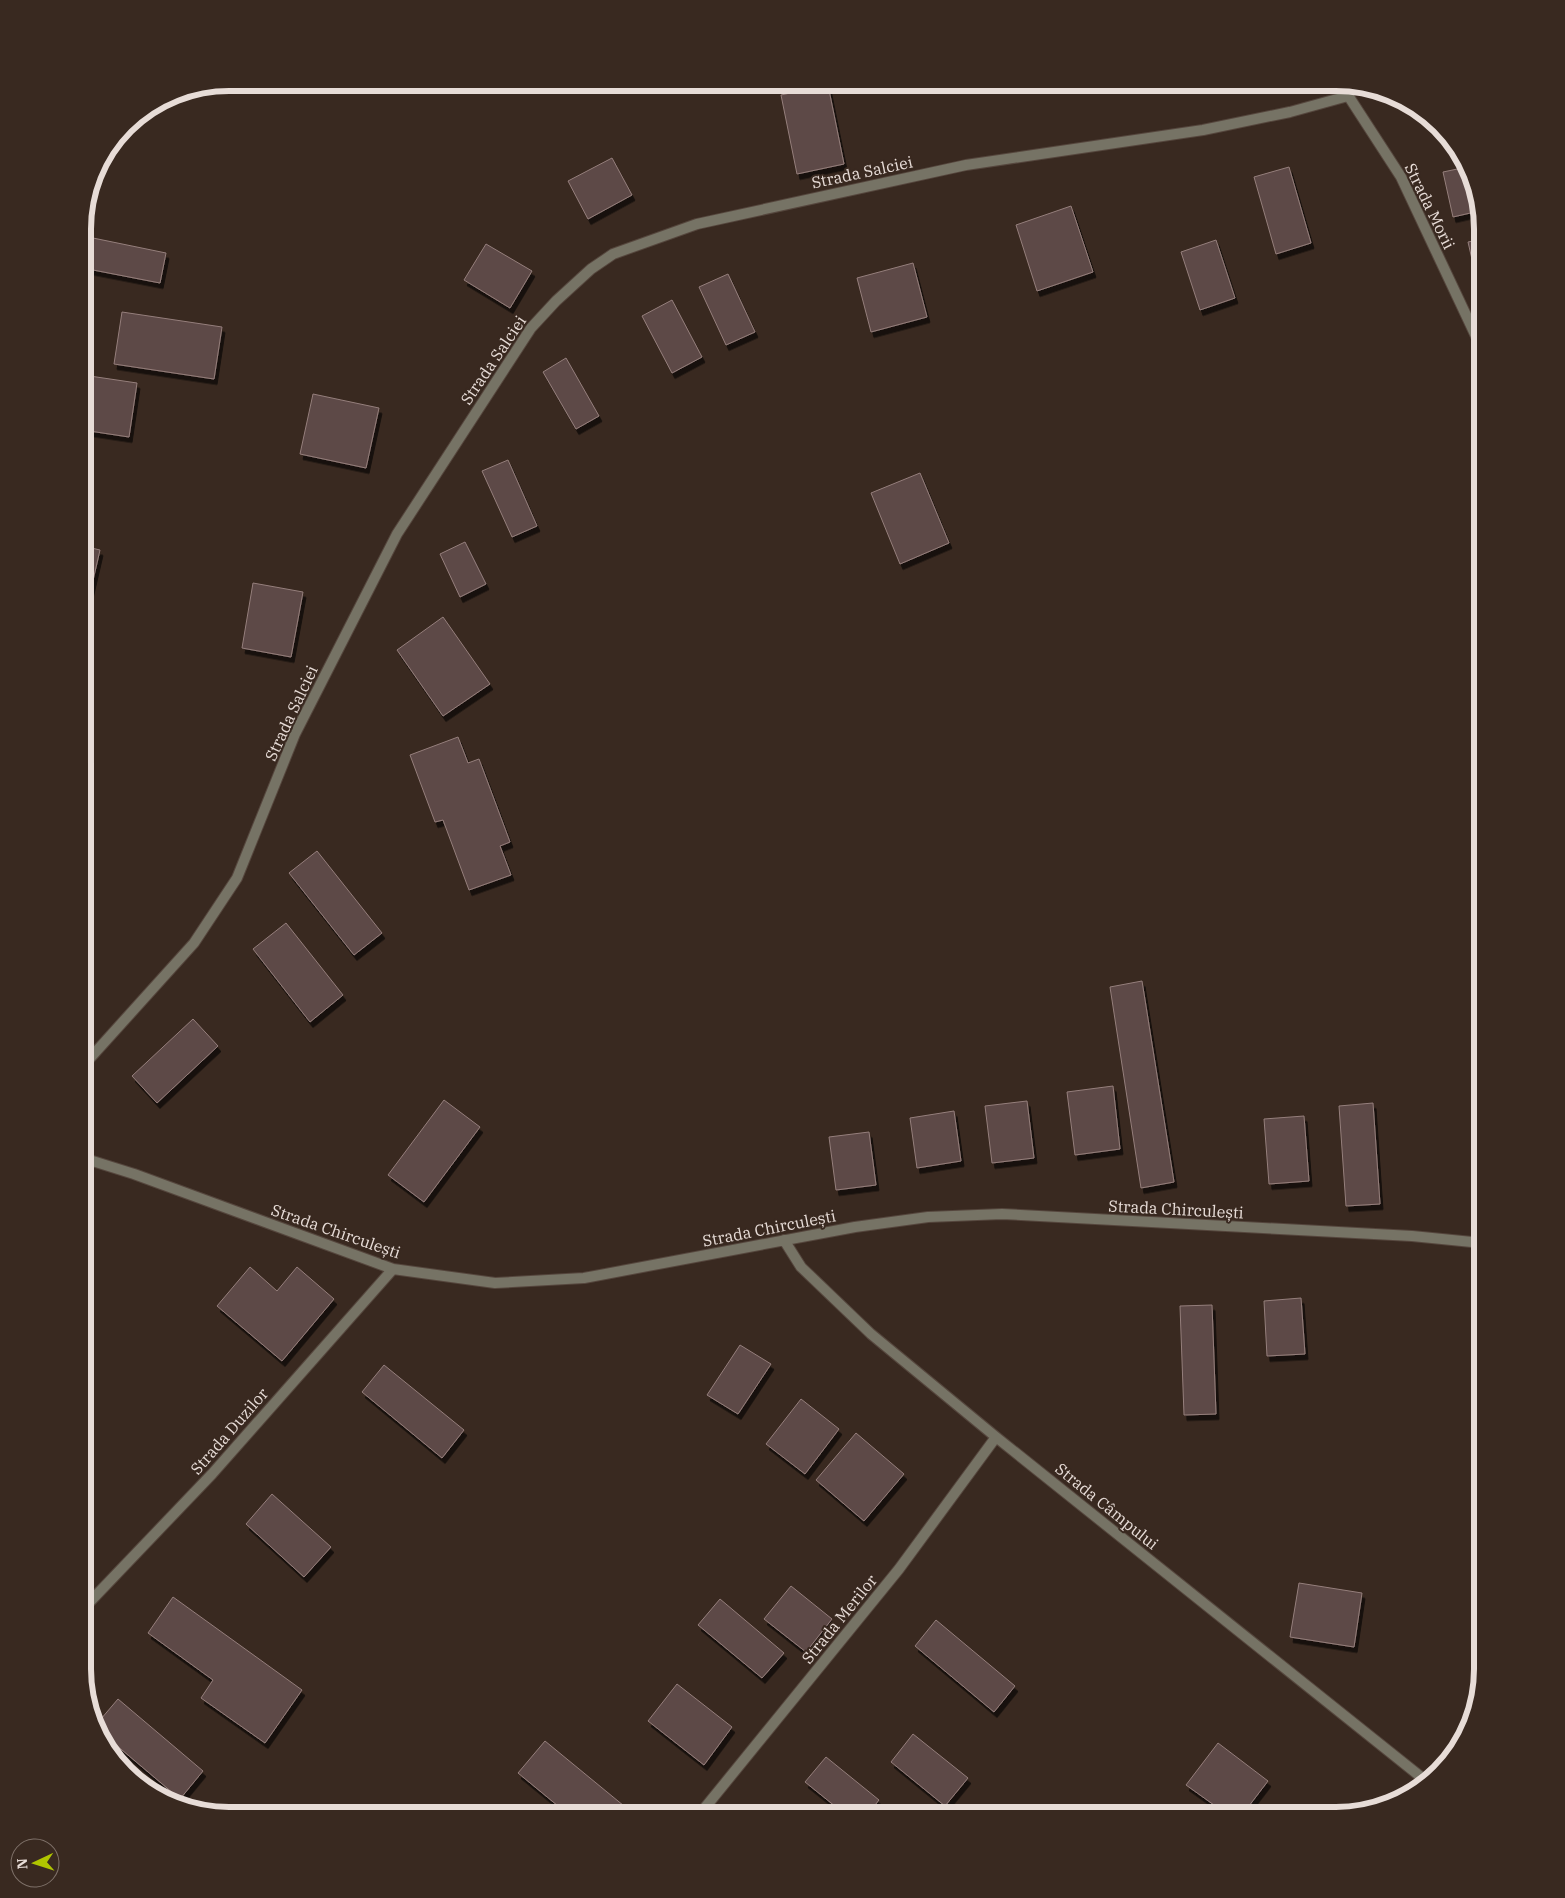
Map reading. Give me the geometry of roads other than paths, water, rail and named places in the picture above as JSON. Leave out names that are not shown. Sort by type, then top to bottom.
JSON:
[{"type":"street","name":"Strada Morii","points":[[1346,92],[1402,178],[1474,332]]},
{"type":"street","name":"Strada Salciei","points":[[91,1057],[194,943],[237,878],[294,734],[397,534],[531,328],[556,301],[591,269],[613,254],[697,224],[966,165],[1204,130],[1290,112],[1348,96]]},
{"type":"street","name":"Strada Chirculești","points":[[91,1161],[134,1174],[392,1269],[495,1283],[584,1278],[854,1227],[928,1217],[1002,1214],[1412,1236],[1474,1242]]},
{"type":"street","name":"Strada Câmpului","points":[[784,1240],[801,1267],[871,1334],[996,1437],[1421,1777]]},
{"type":"street","name":"Strada Duzilor","points":[[91,1600],[212,1474],[392,1269]]},
{"type":"street","name":"Strada Merilor","points":[[706,1807],[899,1569],[996,1437]]}]
